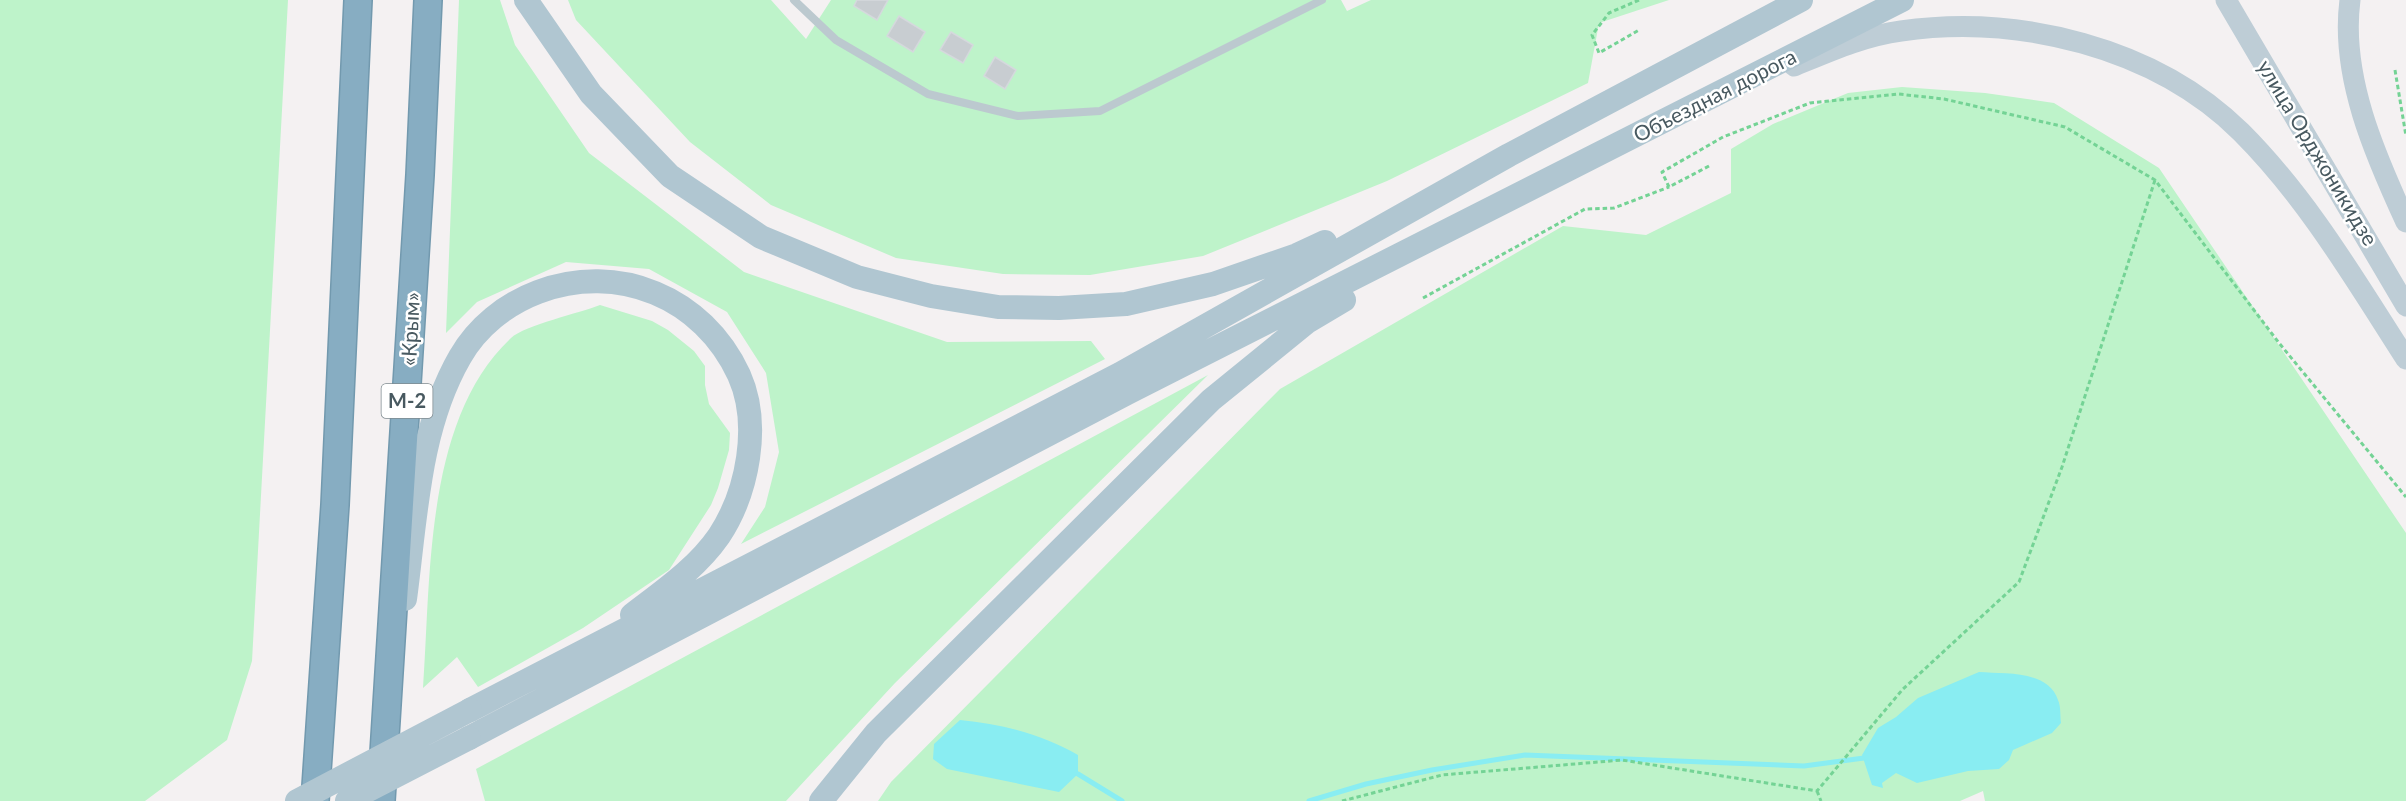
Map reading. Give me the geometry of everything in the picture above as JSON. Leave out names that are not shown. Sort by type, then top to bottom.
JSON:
[{"type":"highway","points":[[315,801],[335,505],[358,0]]},
{"type":"highway","name":"«Крым»","points":[[381,801],[428,0]]},
{"type":"main road","points":[[525,0],[591,94],[670,176],[761,237],[857,277],[931,296],[998,307],[1059,308],[1126,304],[1213,284],[1297,255],[1509,155]]},
{"type":"main road","name":"Объездная дорога","points":[[1509,155],[1801,0]]},
{"type":"main road","name":"Объездная дорога","points":[[1527,192],[1902,0]]},
{"type":"main road","name":"улица Орджоникидзе","points":[[2226,0],[2406,306]]},
{"type":"main road","points":[[2350,0],[2348,18],[2356,93],[2377,161],[2406,222]]},
{"type":"main road","points":[[1685,111],[1845,45],[1899,31],[1950,26],[2015,28],[2078,41],[2143,66],[2197,96],[2240,131],[2307,207],[2406,359]]},
{"type":"main road","points":[[297,801],[1120,375],[1509,155]]},
{"type":"main road","points":[[347,801],[1118,397],[1527,192]]},
{"type":"main road","points":[[821,801],[876,733],[1210,400],[1307,322],[1527,192]]},
{"type":"main road","points":[[387,729],[425,451],[441,395],[461,355],[488,322],[519,299],[560,284],[601,281],[640,285],[684,308],[718,340],[739,376],[748,416],[748,460],[738,498],[718,536],[684,575],[572,659]]},
{"type":"lane","points":[[794,0],[836,40],[928,94],[1018,116],[1100,111],[1322,0]]},
{"type":"path","points":[[1639,0],[1609,13],[1592,35],[1599,53],[1639,30]]},
{"type":"path","points":[[2395,70],[2406,136]]},
{"type":"path","points":[[1669,187],[1662,172],[1723,137],[1810,103],[1898,94],[1944,99],[2065,127],[2155,180],[2279,343],[2406,497]]},
{"type":"path","points":[[1423,298],[1585,209],[1614,208],[1669,187],[1709,166]]},
{"type":"path","points":[[1817,791],[1903,689],[2019,582],[2062,467],[2155,180]]},
{"type":"path","points":[[1342,801],[1442,775],[1622,760],[1817,791]]},
{"type":"path","points":[[1817,791],[1821,801]]},
{"type":"green space","points":[[0,0],[288,0],[252,661],[227,740],[145,801],[0,801]]},
{"type":"green space","points":[[459,0],[500,0],[515,45],[589,153],[744,272],[947,342],[1091,341],[1105,359],[741,544],[765,507],[779,452],[766,373],[727,312],[649,269],[566,262],[477,302],[446,333]]},
{"type":"green space","points":[[568,0],[771,0],[806,39],[831,0],[1341,0],[1347,11],[1371,0],[1669,0],[1599,23],[1588,83],[1387,181],[1203,256],[1090,275],[1003,274],[896,258],[771,205],[690,142],[576,20]]},
{"type":"green space","points":[[1902,87],[1985,93],[2054,103],[2159,168],[2406,533],[2406,801],[1985,801],[1983,791],[1960,801],[878,801],[891,782],[1280,389],[1563,226],[1646,235],[1731,193],[1731,149],[1773,124],[1848,93]]},
{"type":"green space","points":[[600,305],[652,321],[668,330],[694,351],[705,366],[705,385],[709,404],[730,433],[729,450],[711,505],[669,570],[583,628],[478,687],[457,657],[423,688],[431,551],[437,503],[447,456],[462,412],[483,372],[511,338],[528,328]]},
{"type":"green space","points":[[1208,375],[895,683],[786,801],[485,801],[476,769]]},
{"type":"water","points":[[1979,672],[2013,674],[2035,678],[2045,683],[2053,690],[2058,700],[2061,723],[2052,733],[2013,750],[2009,760],[1999,769],[1968,771],[1917,783],[1896,773],[1882,783],[1883,788],[1872,785],[1862,755],[1878,728],[1896,717],[1918,698]]},
{"type":"water","points":[[960,720],[1021,731],[1050,741],[1078,755],[1078,774],[1059,792],[947,769],[933,759],[934,744]]},
{"type":"building","points":[[857,0],[888,0],[877,20],[854,6]]},
{"type":"building","points":[[899,16],[925,32],[913,52],[887,36]]},
{"type":"building","points":[[951,32],[973,45],[963,63],[940,50]]},
{"type":"building","points":[[995,57],[1016,70],[1005,89],[984,76]]},
{"type":"waterway","points":[[1309,801],[1366,784],[1432,770],[1525,755],[1804,766],[1864,758]]},
{"type":"waterway","points":[[1078,774],[1122,801]]}]
